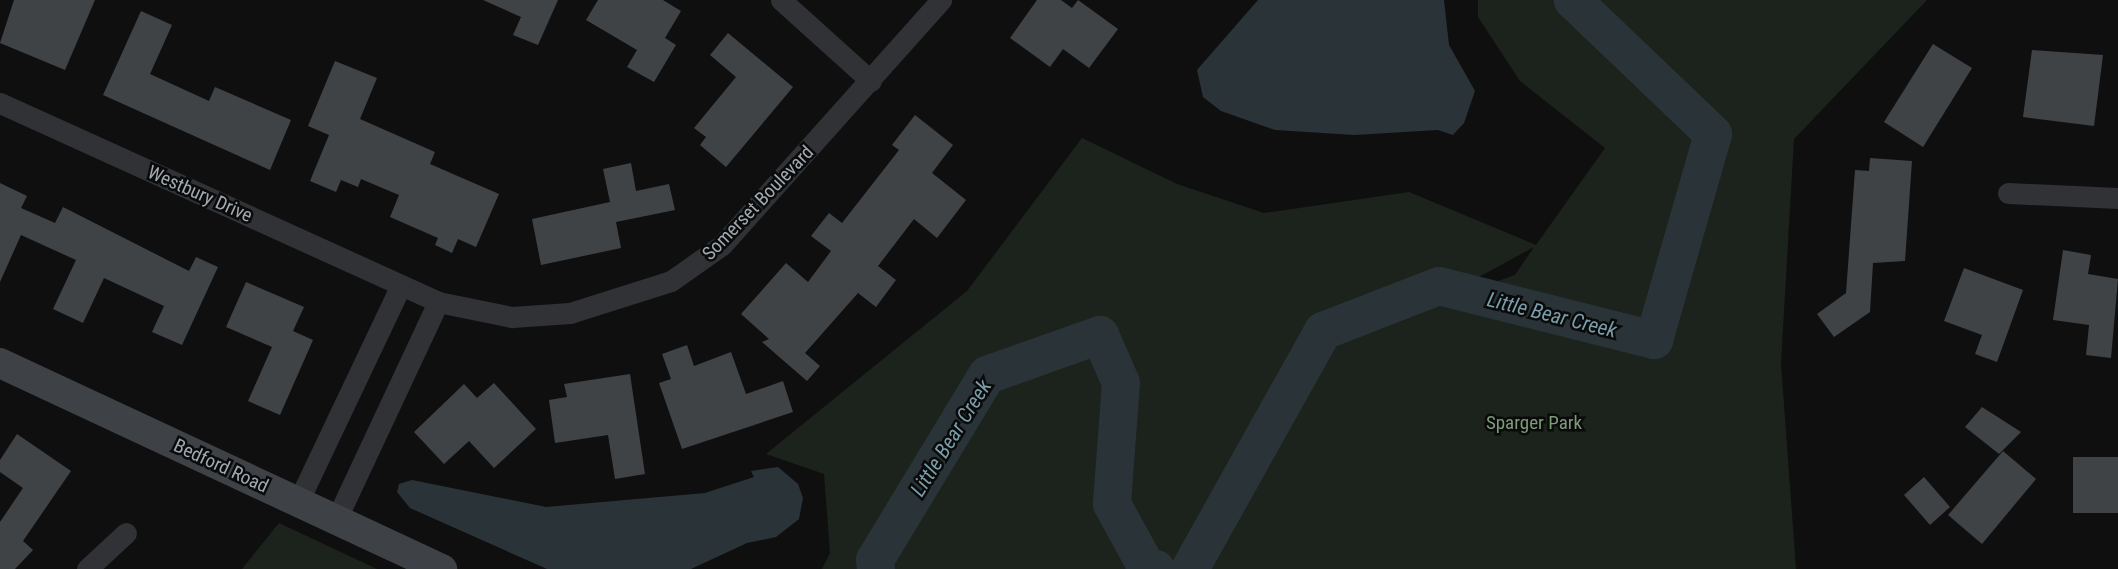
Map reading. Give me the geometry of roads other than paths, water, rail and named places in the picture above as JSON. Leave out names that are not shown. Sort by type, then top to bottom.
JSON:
[{"type":"street","points":[[781,0],[871,81]]},
{"type":"street","name":"Somerset Boulevard","points":[[401,285],[438,302],[512,317],[570,313],[671,281],[722,245],[942,0]]},
{"type":"street","name":"Westbury Drive","points":[[0,103],[401,285]]},
{"type":"street","points":[[2008,193],[2118,198]]},
{"type":"street","points":[[298,502],[401,285]]},
{"type":"street","points":[[336,520],[438,302]]},
{"type":"street","name":"Bedford Road","points":[[0,363],[442,569]]},
{"type":"street","points":[[87,569],[126,533]]},
{"type":"waterway","name":"Little Bear Creek","points":[[1190,569],[1323,331],[1439,286],[1654,340],[1713,134],[1573,0]]},
{"type":"waterway","name":"Little Bear Creek","points":[[876,569],[875,560],[987,375],[1100,335],[1121,383],[1112,504],[1147,568],[1156,569]]},
{"type":"park label","name":"Sparger Park","points":[[1534,423]]}]
